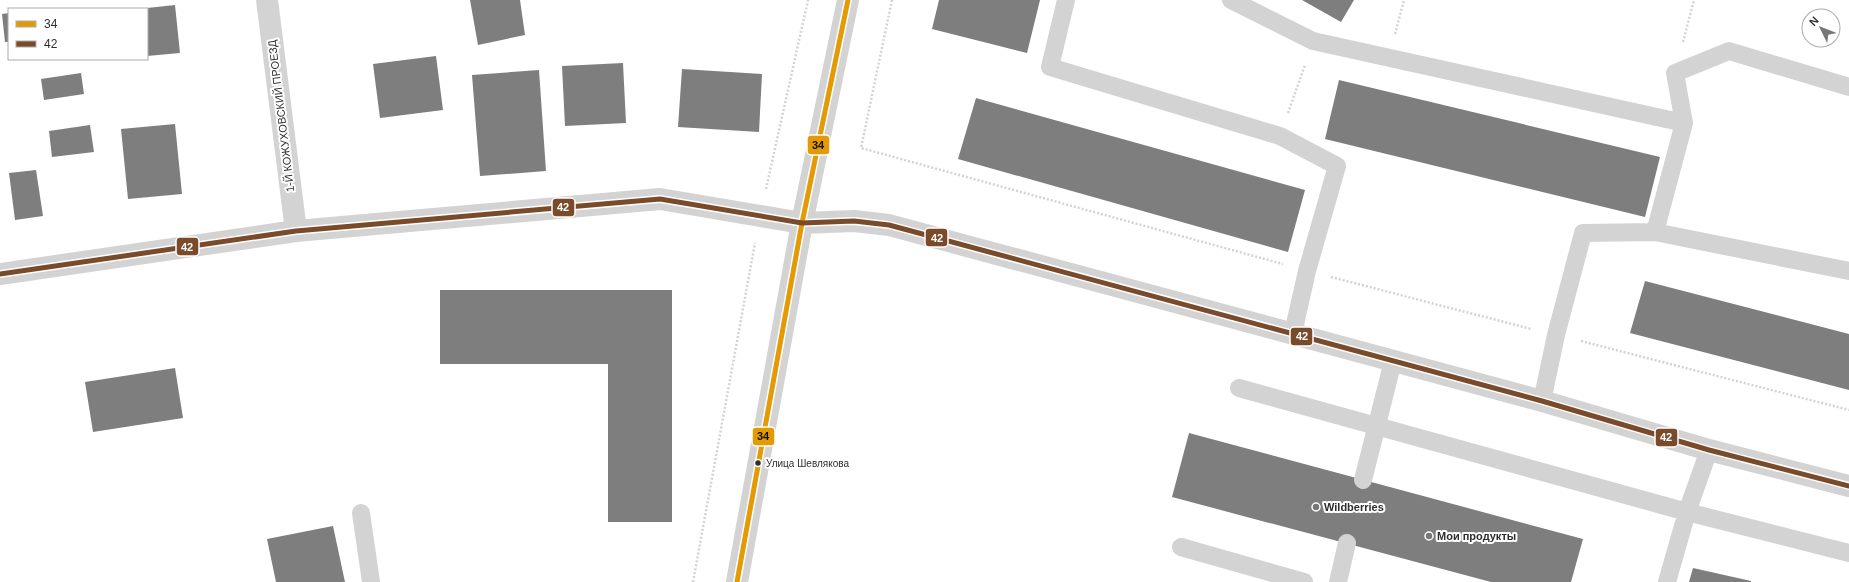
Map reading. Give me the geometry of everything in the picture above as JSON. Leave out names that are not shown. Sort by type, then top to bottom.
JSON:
[{"type":"street","name":"1-Й КОЖУХОВСКИЙ ПРОЕЗД","points":[[267,0],[296,231]]},
{"type":"street","points":[[737,582],[802,223],[848,0]]},
{"type":"street","points":[[0,274],[296,231],[660,199],[802,223],[854,221],[889,224],[1542,401],[1708,450],[1849,486]]},
{"type":"lane","points":[[1066,0],[1050,67],[1280,136],[1337,166],[1307,271],[1293,333]]},
{"type":"lane","points":[[1231,0],[1313,41],[1684,123]]},
{"type":"lane","points":[[1656,232],[1684,123],[1675,73],[1729,52],[1849,87]]},
{"type":"lane","points":[[1542,401],[1556,335],[1584,233],[1656,232],[1849,271]]},
{"type":"lane","points":[[1363,480],[1393,361]]},
{"type":"lane","points":[[1238,388],[1687,512],[1849,554]]},
{"type":"lane","points":[[1667,582],[1687,512],[1708,450]]},
{"type":"lane","points":[[361,513],[371,582]]},
{"type":"lane","points":[[1338,582],[1347,543]]},
{"type":"lane","points":[[1181,548],[1304,582]]},
{"type":"path","points":[[693,582],[760,216],[808,0]]},
{"type":"path","points":[[892,0],[861,148],[1307,271],[1849,410]]},
{"type":"path","points":[[1389,57],[1404,0]]},
{"type":"path","points":[[1675,73],[1694,0]]},
{"type":"path","points":[[1280,136],[1313,41]]},
{"type":"building","points":[[470,0],[520,0],[525,35],[478,45]]},
{"type":"building","points":[[939,0],[1040,0],[1027,53],[932,29]]},
{"type":"building","points":[[1302,0],[1354,0],[1341,22]]},
{"type":"building","points":[[175,5],[180,53],[148,56],[147,8]]},
{"type":"building","points":[[8,13],[8,42],[5,42],[2,14]]},
{"type":"building","points":[[436,56],[443,110],[380,118],[373,64]]},
{"type":"building","points":[[623,63],[626,123],[565,126],[562,66]]},
{"type":"building","points":[[682,69],[762,74],[759,132],[678,127]]},
{"type":"building","points":[[539,70],[546,171],[480,176],[472,75]]},
{"type":"building","points":[[81,73],[84,94],[44,100],[41,79]]},
{"type":"building","points":[[1339,80],[1660,157],[1645,217],[1325,139]]},
{"type":"building","points":[[976,98],[1305,190],[1288,252],[958,159]]},
{"type":"building","points":[[175,124],[182,194],[128,199],[121,129]]},
{"type":"building","points":[[90,125],[94,152],[52,157],[49,131]]},
{"type":"building","points":[[36,170],[43,216],[15,220],[9,173]]},
{"type":"building","points":[[1645,281],[1849,334],[1849,390],[1630,333]]},
{"type":"building","points":[[440,290],[672,290],[672,522],[608,522],[608,364],[440,364]]},
{"type":"building","points":[[175,368],[183,418],[93,432],[85,382]]},
{"type":"building","points":[[1189,433],[1583,539],[1571,582],[1491,582],[1172,497]]},
{"type":"building","points":[[333,526],[345,582],[276,582],[267,539]]},
{"type":"building","points":[[1693,568],[1751,581],[1751,582],[1689,582]]},
{"type":"transit line","name":"34","points":[[737,582],[802,223],[848,0]]},
{"type":"transit line","name":"42","points":[[0,274],[296,231],[660,199],[802,223],[854,221],[889,225],[1542,401],[1709,450],[1849,486]]},
{"type":"place","name":"Улица Шевлякова","points":[[758,463]]},
{"type":"place","name":"Wildberries","points":[[1316,507]]},
{"type":"place","name":"Мои продукты","points":[[1429,536]]}]
